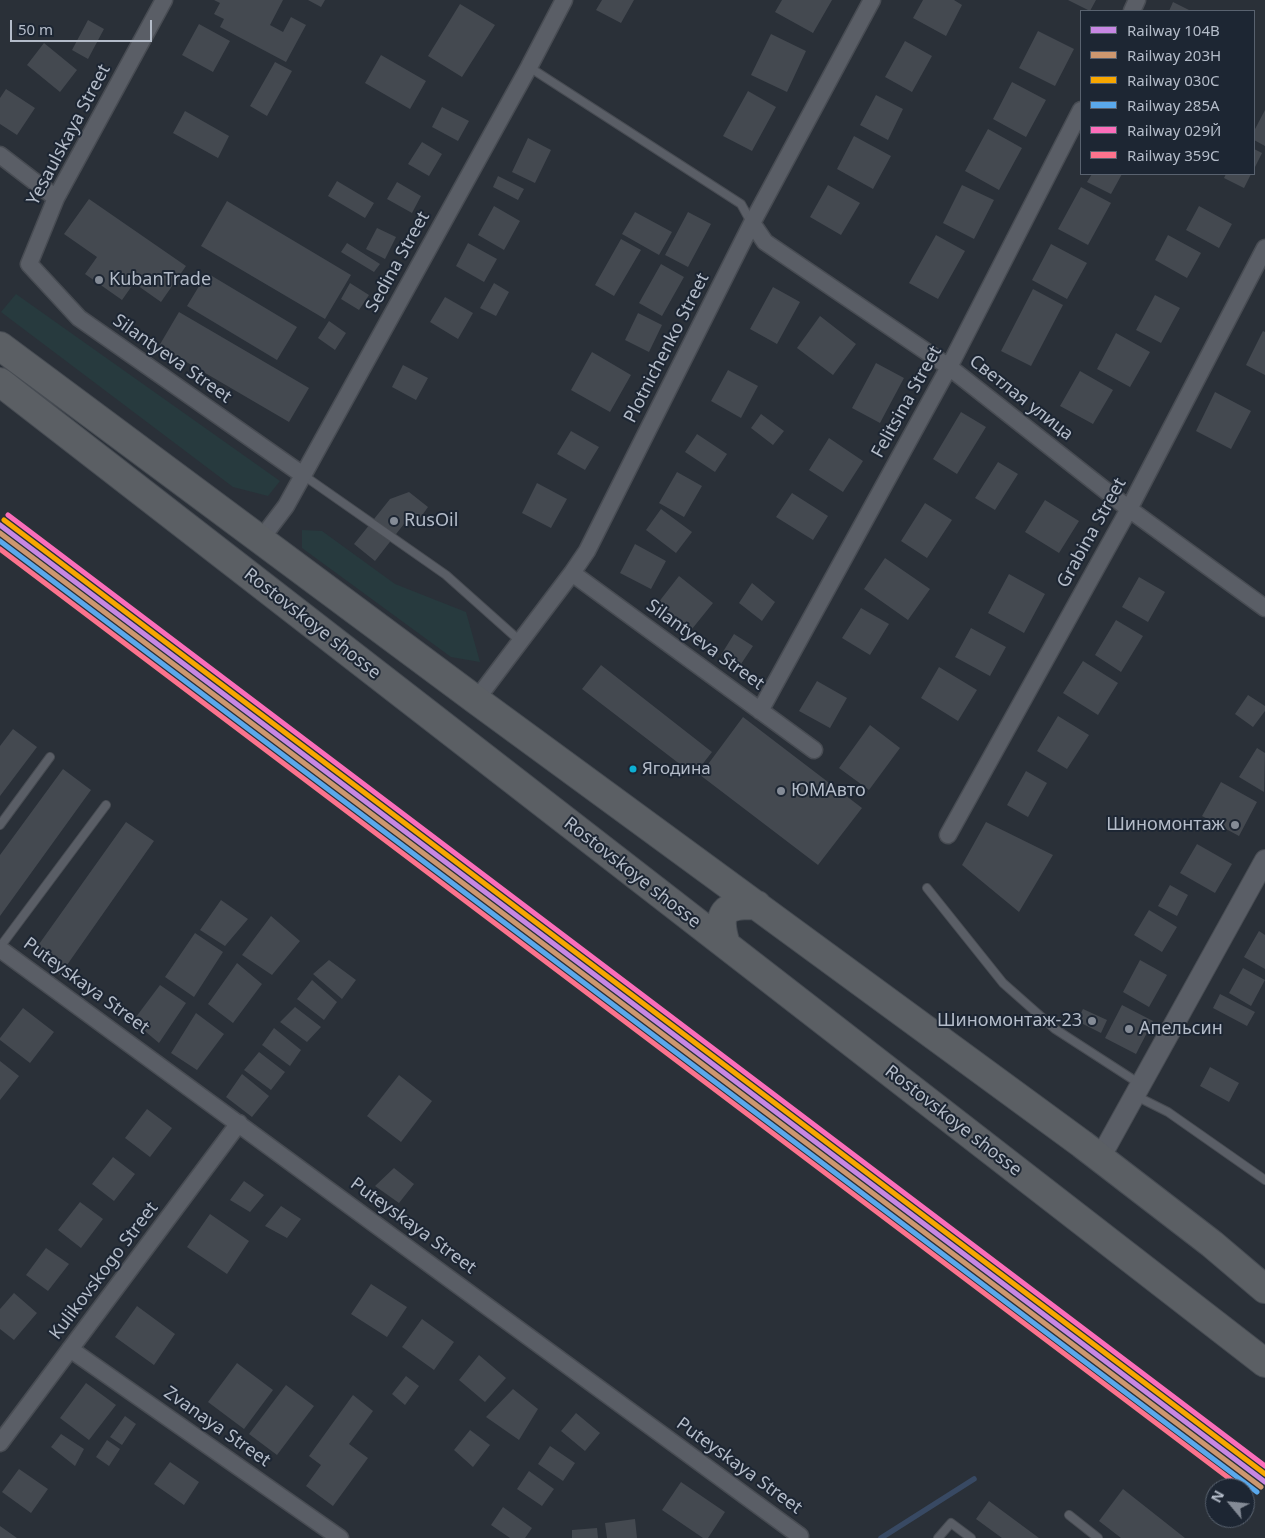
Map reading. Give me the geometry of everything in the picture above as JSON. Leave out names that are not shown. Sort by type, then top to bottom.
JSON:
[{"type":"highway","name":"Rostovskoye shosse","points":[[0,346],[476,700],[1100,1158],[1212,1244],[1265,1289]]},
{"type":"highway","name":"Rostovskoye shosse","points":[[0,382],[1265,1363]]},
{"type":"highway","points":[[726,945],[721,921],[724,912],[738,904],[757,905]]},
{"type":"street","name":"Yesaulskaya Street","points":[[29,264],[56,198],[164,0]]},
{"type":"street","name":"Sedina Street","points":[[261,540],[286,506],[529,67],[564,0]]},
{"type":"street","name":"Plotnichenko Street","points":[[476,700],[587,551],[752,223],[872,0]]},
{"type":"street","name":"Felitsina Street","points":[[760,710],[949,367],[1080,112]]},
{"type":"street","points":[[0,155],[56,198]]},
{"type":"street","name":"Светлая улица","points":[[752,223],[765,242],[949,367],[1128,509],[1265,608]]},
{"type":"street","name":"Grabina Street","points":[[948,835],[1128,509],[1265,248]]},
{"type":"street","name":"Silantyeva Street","points":[[29,264],[79,318],[303,475]]},
{"type":"street","name":"Silantyeva Street","points":[[572,573],[814,750]]},
{"type":"street","points":[[1100,1158],[1139,1091],[1265,860]]},
{"type":"street","name":"Puteyskaya Street","points":[[0,948],[800,1536]]},
{"type":"street","name":"Kulikovskogo Street","points":[[0,1443],[239,1123]]},
{"type":"street","name":"Zvanaya Street","points":[[70,1349],[340,1538]]},
{"type":"lane","points":[[529,67],[741,204],[752,223]]},
{"type":"lane","points":[[303,475],[446,575],[520,642]]},
{"type":"lane","points":[[0,825],[50,757]]},
{"type":"lane","points":[[0,948],[106,805]]},
{"type":"lane","points":[[927,888],[1003,983],[1055,1029],[1265,1180]]},
{"type":"lane","points":[[1069,1515],[1098,1538]]},
{"type":"lane","points":[[938,1538],[951,1523],[971,1538]]},
{"type":"green space","points":[[16,294],[280,481],[268,496],[233,487],[1,312]]},
{"type":"green space","points":[[302,530],[322,531],[395,584],[466,612],[480,662],[451,657],[302,548]]},
{"type":"building","points":[[214,0],[283,0],[270,25],[283,32],[291,17],[306,25],[286,62],[220,27],[224,19],[214,14],[220,3]]},
{"type":"building","points":[[308,0],[325,0],[321,7]]},
{"type":"building","points":[[602,0],[634,0],[621,23],[596,10]]},
{"type":"building","points":[[782,0],[832,0],[813,33],[775,12]]},
{"type":"building","points":[[923,0],[954,0],[962,5],[946,36],[913,18]]},
{"type":"building","points":[[1068,0],[1096,0],[1091,10]]},
{"type":"building","points":[[1173,2],[1189,10],[1169,10]]},
{"type":"building","points":[[460,4],[495,25],[462,77],[428,56]]},
{"type":"building","points":[[88,20],[104,29],[88,59],[72,50]]},
{"type":"building","points":[[199,24],[230,41],[213,72],[182,55]]},
{"type":"building","points":[[1038,31],[1074,49],[1055,86],[1019,68]]},
{"type":"building","points":[[771,34],[806,51],[787,92],[751,75]]},
{"type":"building","points":[[905,41],[932,56],[912,92],[885,77]]},
{"type":"building","points":[[44,43],[77,70],[60,92],[27,65]]},
{"type":"building","points":[[381,55],[426,81],[410,109],[365,83]]},
{"type":"building","points":[[275,62],[292,71],[267,116],[250,106]]},
{"type":"building","points":[[1012,82],[1046,100],[1026,137],[993,119]]},
{"type":"building","points":[[6,89],[35,108],[17,135],[0,124],[0,98]]},
{"type":"building","points":[[748,91],[776,107],[752,151],[723,136]]},
{"type":"building","points":[[876,95],[903,109],[888,140],[860,125]]},
{"type":"building","points":[[442,107],[469,121],[458,141],[432,127]]},
{"type":"building","points":[[1265,110],[1265,146],[1255,141],[1255,129]]},
{"type":"building","points":[[185,111],[229,136],[218,158],[173,133]]},
{"type":"building","points":[[988,129],[1022,148],[999,190],[965,171]]},
{"type":"building","points":[[854,136],[891,156],[873,189],[837,169]]},
{"type":"building","points":[[528,138],[551,150],[535,183],[512,172]]},
{"type":"building","points":[[422,142],[442,154],[429,176],[408,164]]},
{"type":"building","points":[[1255,150],[1262,153],[1255,167]]},
{"type":"building","points":[[1091,175],[1121,175],[1111,194],[1087,182]]},
{"type":"building","points":[[1226,175],[1250,175],[1244,188],[1224,178]]},
{"type":"building","points":[[498,176],[524,189],[518,200],[493,187]]},
{"type":"building","points":[[337,181],[374,203],[365,218],[328,196]]},
{"type":"building","points":[[397,182],[421,196],[412,213],[387,199]]},
{"type":"building","points":[[828,185],[860,203],[841,235],[810,217]]},
{"type":"building","points":[[962,185],[994,200],[974,239],[943,223]]},
{"type":"building","points":[[1081,187],[1111,203],[1088,245],[1058,229]]},
{"type":"building","points":[[89,199],[186,266],[161,302],[134,283],[122,300],[85,274],[97,257],[64,234]]},
{"type":"building","points":[[227,201],[351,275],[325,319],[201,246]]},
{"type":"building","points":[[494,206],[520,221],[504,250],[478,235]]},
{"type":"building","points":[[1199,206],[1232,224],[1219,248],[1186,230]]},
{"type":"building","points":[[635,212],[672,232],[659,255],[622,234]]},
{"type":"building","points":[[688,212],[711,224],[688,267],[665,255]]},
{"type":"building","points":[[377,228],[396,237],[385,259],[366,249]]},
{"type":"building","points":[[936,235],[965,251],[938,299],[909,283]]},
{"type":"building","points":[[1168,235],[1201,253],[1187,278],[1155,260]]},
{"type":"building","points":[[621,239],[641,250],[614,296],[595,285]]},
{"type":"building","points":[[347,243],[380,264],[374,272],[341,252]]},
{"type":"building","points":[[468,243],[497,259],[484,282],[456,266]]},
{"type":"building","points":[[1051,244],[1087,263],[1067,299],[1032,280]]},
{"type":"building","points":[[661,264],[684,277],[662,316],[639,303]]},
{"type":"building","points":[[207,273],[297,327],[277,360],[187,306]]},
{"type":"building","points":[[350,283],[369,295],[359,310],[341,299]]},
{"type":"building","points":[[494,283],[509,292],[496,316],[480,308]]},
{"type":"building","points":[[773,287],[800,302],[777,344],[750,329]]},
{"type":"building","points":[[1033,289],[1063,305],[1031,366],[1001,351]]},
{"type":"building","points":[[1155,295],[1180,308],[1161,343],[1136,330]]},
{"type":"building","points":[[445,297],[473,313],[458,339],[430,322]]},
{"type":"building","points":[[179,312],[309,388],[289,422],[159,346]]},
{"type":"building","points":[[638,313],[662,325],[649,352],[625,340]]},
{"type":"building","points":[[820,316],[856,344],[833,375],[797,348]]},
{"type":"building","points":[[329,321],[346,333],[335,350],[318,338]]},
{"type":"building","points":[[1263,331],[1265,332],[1265,375],[1246,365]]},
{"type":"building","points":[[1116,333],[1150,352],[1130,387],[1097,369]]},
{"type":"building","points":[[592,352],[631,375],[610,412],[571,390]]},
{"type":"building","points":[[876,363],[904,378],[880,423],[852,408]]},
{"type":"building","points":[[403,365],[428,378],[416,400],[392,387]]},
{"type":"building","points":[[728,370],[758,386],[741,418],[711,401]]},
{"type":"building","points":[[1080,371],[1113,390],[1093,424],[1060,406]]},
{"type":"building","points":[[1215,392],[1251,411],[1231,449],[1196,431]]},
{"type":"building","points":[[961,412],[986,427],[957,474],[933,459]]},
{"type":"building","points":[[761,414],[784,431],[773,445],[751,428]]},
{"type":"building","points":[[571,431],[599,447],[585,470],[557,454]]},
{"type":"building","points":[[697,434],[727,454],[715,472],[685,452]]},
{"type":"building","points":[[829,438],[863,461],[843,492],[809,470]]},
{"type":"building","points":[[998,462],[1018,474],[995,510],[975,498]]},
{"type":"building","points":[[677,472],[702,486],[684,517],[659,503]]},
{"type":"building","points":[[537,483],[567,499],[551,528],[522,513]]},
{"type":"building","points":[[409,492],[428,507],[418,521],[411,515],[375,561],[354,544],[390,499]]},
{"type":"building","points":[[792,493],[828,516],[813,540],[776,517]]},
{"type":"building","points":[[1045,500],[1079,521],[1059,553],[1025,532]]},
{"type":"building","points":[[925,503],[952,520],[927,558],[901,541]]},
{"type":"building","points":[[661,509],[692,532],[676,553],[646,530]]},
{"type":"building","points":[[635,544],[666,561],[651,589],[620,573]]},
{"type":"building","points":[[885,558],[930,589],[908,620],[864,589]]},
{"type":"building","points":[[1009,574],[1045,594],[1024,633],[988,613]]},
{"type":"building","points":[[679,576],[713,603],[692,629],[658,603]]},
{"type":"building","points":[[1139,577],[1165,592],[1148,622],[1122,607]]},
{"type":"building","points":[[752,583],[775,602],[762,621],[739,603]]},
{"type":"building","points":[[861,608],[889,624],[870,655],[842,638]]},
{"type":"building","points":[[1116,620],[1143,636],[1121,672],[1095,655]]},
{"type":"building","points":[[971,628],[1006,647],[990,676],[955,657]]},
{"type":"building","points":[[734,634],[753,646],[739,667],[721,655]]},
{"type":"building","points":[[1083,661],[1118,683],[1098,715],[1063,693]]},
{"type":"building","points":[[601,665],[712,752],[694,775],[582,689]]},
{"type":"building","points":[[939,667],[977,690],[958,721],[921,698]]},
{"type":"building","points":[[817,681],[847,698],[830,728],[799,711]]},
{"type":"building","points":[[1248,695],[1265,706],[1265,711],[1253,727],[1235,714]]},
{"type":"building","points":[[1058,716],[1089,735],[1067,769],[1037,751]]},
{"type":"building","name":"ЮМАвто","points":[[743,717],[862,808],[818,865],[700,775]]},
{"type":"building","points":[[870,725],[900,748],[869,790],[839,768]]},
{"type":"building","points":[[13,729],[37,747],[0,796],[0,746]]},
{"type":"building","points":[[1257,748],[1265,753],[1264,792],[1239,777]]},
{"type":"building","points":[[63,769],[91,790],[0,916],[0,855]]},
{"type":"building","points":[[1026,771],[1047,783],[1028,817],[1007,805]]},
{"type":"building","points":[[1221,782],[1257,802],[1239,836],[1202,816]]},
{"type":"building","points":[[126,822],[154,841],[60,975],[32,954]]},
{"type":"building","points":[[986,822],[1053,855],[1019,912],[962,865]]},
{"type":"building","points":[[1197,844],[1232,864],[1215,893],[1180,873]]},
{"type":"building","points":[[1170,885],[1188,895],[1177,916],[1158,906]]},
{"type":"building","points":[[221,900],[248,919],[225,946],[200,930]]},
{"type":"building","points":[[1149,910],[1177,927],[1162,952],[1134,935]]},
{"type":"building","points":[[271,916],[300,941],[272,975],[242,955]]},
{"type":"building","points":[[1259,931],[1265,935],[1265,969],[1244,957]]},
{"type":"building","points":[[195,933],[223,952],[194,997],[165,977]]},
{"type":"building","points":[[329,960],[356,980],[342,999],[313,974]]},
{"type":"building","points":[[1140,960],[1167,975],[1149,1007],[1123,992]]},
{"type":"building","points":[[237,963],[262,984],[233,1023],[208,1004]]},
{"type":"building","points":[[1243,968],[1265,980],[1251,1006],[1229,993]]},
{"type":"building","points":[[312,980],[337,1002],[324,1020],[297,999]]},
{"type":"building","points":[[160,985],[186,1003],[159,1043],[133,1021]]},
{"type":"building","points":[[1220,994],[1255,1012],[1247,1026],[1213,1008]]},
{"type":"building","name":"Апельсин","points":[[1122,1005],[1153,1021],[1136,1054],[1105,1038]]},
{"type":"building","points":[[295,1007],[321,1027],[307,1042],[280,1022]]},
{"type":"building","points":[[23,1008],[54,1032],[30,1063],[0,1040]]},
{"type":"building","name":"Шиномонтаж-23","points":[[1083,1009],[1107,1020],[1101,1033],[1077,1021]]},
{"type":"building","points":[[196,1013],[224,1034],[197,1070],[171,1053]]},
{"type":"building","points":[[274,1028],[301,1050],[290,1066],[262,1045]]},
{"type":"building","points":[[259,1052],[285,1072],[271,1090],[244,1070]]},
{"type":"building","points":[[0,1061],[19,1076],[0,1100]]},
{"type":"building","points":[[1210,1067],[1239,1083],[1229,1102],[1200,1086]]},
{"type":"building","points":[[242,1074],[269,1096],[252,1117],[226,1097]]},
{"type":"building","points":[[399,1075],[432,1101],[401,1142],[367,1116]]},
{"type":"building","points":[[147,1109],[172,1128],[150,1157],[125,1138]]},
{"type":"building","points":[[113,1157],[135,1174],[114,1201],[92,1184]]},
{"type":"building","points":[[394,1168],[414,1184],[399,1203],[375,1186]]},
{"type":"building","points":[[244,1181],[264,1195],[250,1212],[230,1200]]},
{"type":"building","points":[[80,1202],[103,1219],[81,1248],[58,1230]]},
{"type":"building","points":[[281,1206],[301,1219],[287,1238],[265,1226]]},
{"type":"building","points":[[210,1214],[249,1241],[227,1274],[187,1247]]},
{"type":"building","points":[[46,1248],[69,1264],[48,1291],[26,1275]]},
{"type":"building","points":[[371,1284],[407,1307],[387,1337],[351,1314]]},
{"type":"building","points":[[14,1293],[37,1313],[14,1340],[0,1329],[0,1309]]},
{"type":"building","points":[[137,1306],[175,1334],[154,1365],[115,1337]]},
{"type":"building","points":[[422,1319],[454,1342],[434,1370],[402,1347]]},
{"type":"building","points":[[479,1355],[506,1378],[485,1402],[459,1380]]},
{"type":"building","points":[[237,1363],[273,1390],[244,1429],[208,1402]]},
{"type":"building","points":[[406,1376],[419,1386],[405,1405],[392,1394]]},
{"type":"building","points":[[86,1383],[116,1405],[89,1440],[60,1418]]},
{"type":"building","points":[[286,1385],[314,1406],[277,1455],[249,1434]]},
{"type":"building","points":[[513,1389],[538,1409],[519,1440],[486,1417]]},
{"type":"building","points":[[353,1395],[373,1411],[349,1444],[368,1458],[333,1506],[306,1486],[321,1465],[309,1456]]},
{"type":"building","points":[[576,1413],[600,1433],[585,1451],[561,1431]]},
{"type":"building","points":[[125,1416],[136,1424],[122,1445],[110,1437]]},
{"type":"building","points":[[470,1430],[490,1445],[473,1467],[454,1450]]},
{"type":"building","points":[[61,1434],[84,1449],[75,1466],[51,1447]]},
{"type":"building","points":[[107,1440],[120,1449],[109,1466],[96,1457]]},
{"type":"building","points":[[550,1446],[575,1463],[563,1481],[538,1464]]},
{"type":"building","points":[[170,1462],[199,1482],[184,1505],[154,1484]]},
{"type":"building","points":[[19,1469],[48,1489],[31,1513],[2,1492]]},
{"type":"building","points":[[529,1471],[554,1489],[542,1506],[517,1489]]},
{"type":"building","points":[[681,1482],[725,1512],[708,1538],[703,1538],[662,1510]]},
{"type":"building","points":[[1123,1489],[1185,1538],[1121,1538],[1099,1521]]},
{"type":"building","points":[[989,1501],[1039,1538],[1002,1538],[976,1519]]},
{"type":"building","points":[[503,1507],[532,1528],[525,1538],[510,1538],[491,1525]]},
{"type":"building","points":[[635,1519],[637,1538],[607,1538],[605,1523]]},
{"type":"building","points":[[0,1526],[17,1538],[0,1538]]},
{"type":"building","points":[[597,1528],[598,1538],[572,1538],[572,1530]]},
{"type":"waterway","points":[[881,1538],[974,1479]]},
{"type":"rail line","name":"029Й","points":[[8,515],[1265,1466]]},
{"type":"rail line","name":"030C","points":[[4,520],[1265,1474]]},
{"type":"rail line","name":"104В","points":[[0,525],[1265,1482]]},
{"type":"rail line","name":"203Н","points":[[0,533],[1261,1487]]},
{"type":"rail line","name":"285А","points":[[0,541],[1257,1492]]},
{"type":"rail line","name":"359С","points":[[0,549],[1229,1478]]},
{"type":"place","name":"KubanTrade","points":[[99,280]]},
{"type":"place","name":"RusOil","points":[[394,521]]},
{"type":"place","name":"Ягодина","points":[[633,769]]},
{"type":"place","name":"ЮМАвто","points":[[781,791]]},
{"type":"place","name":"Шиномонтаж","points":[[1235,825]]},
{"type":"place","name":"Шиномонтаж-23","points":[[1092,1021]]},
{"type":"place","name":"Апельсин","points":[[1129,1029]]}]
